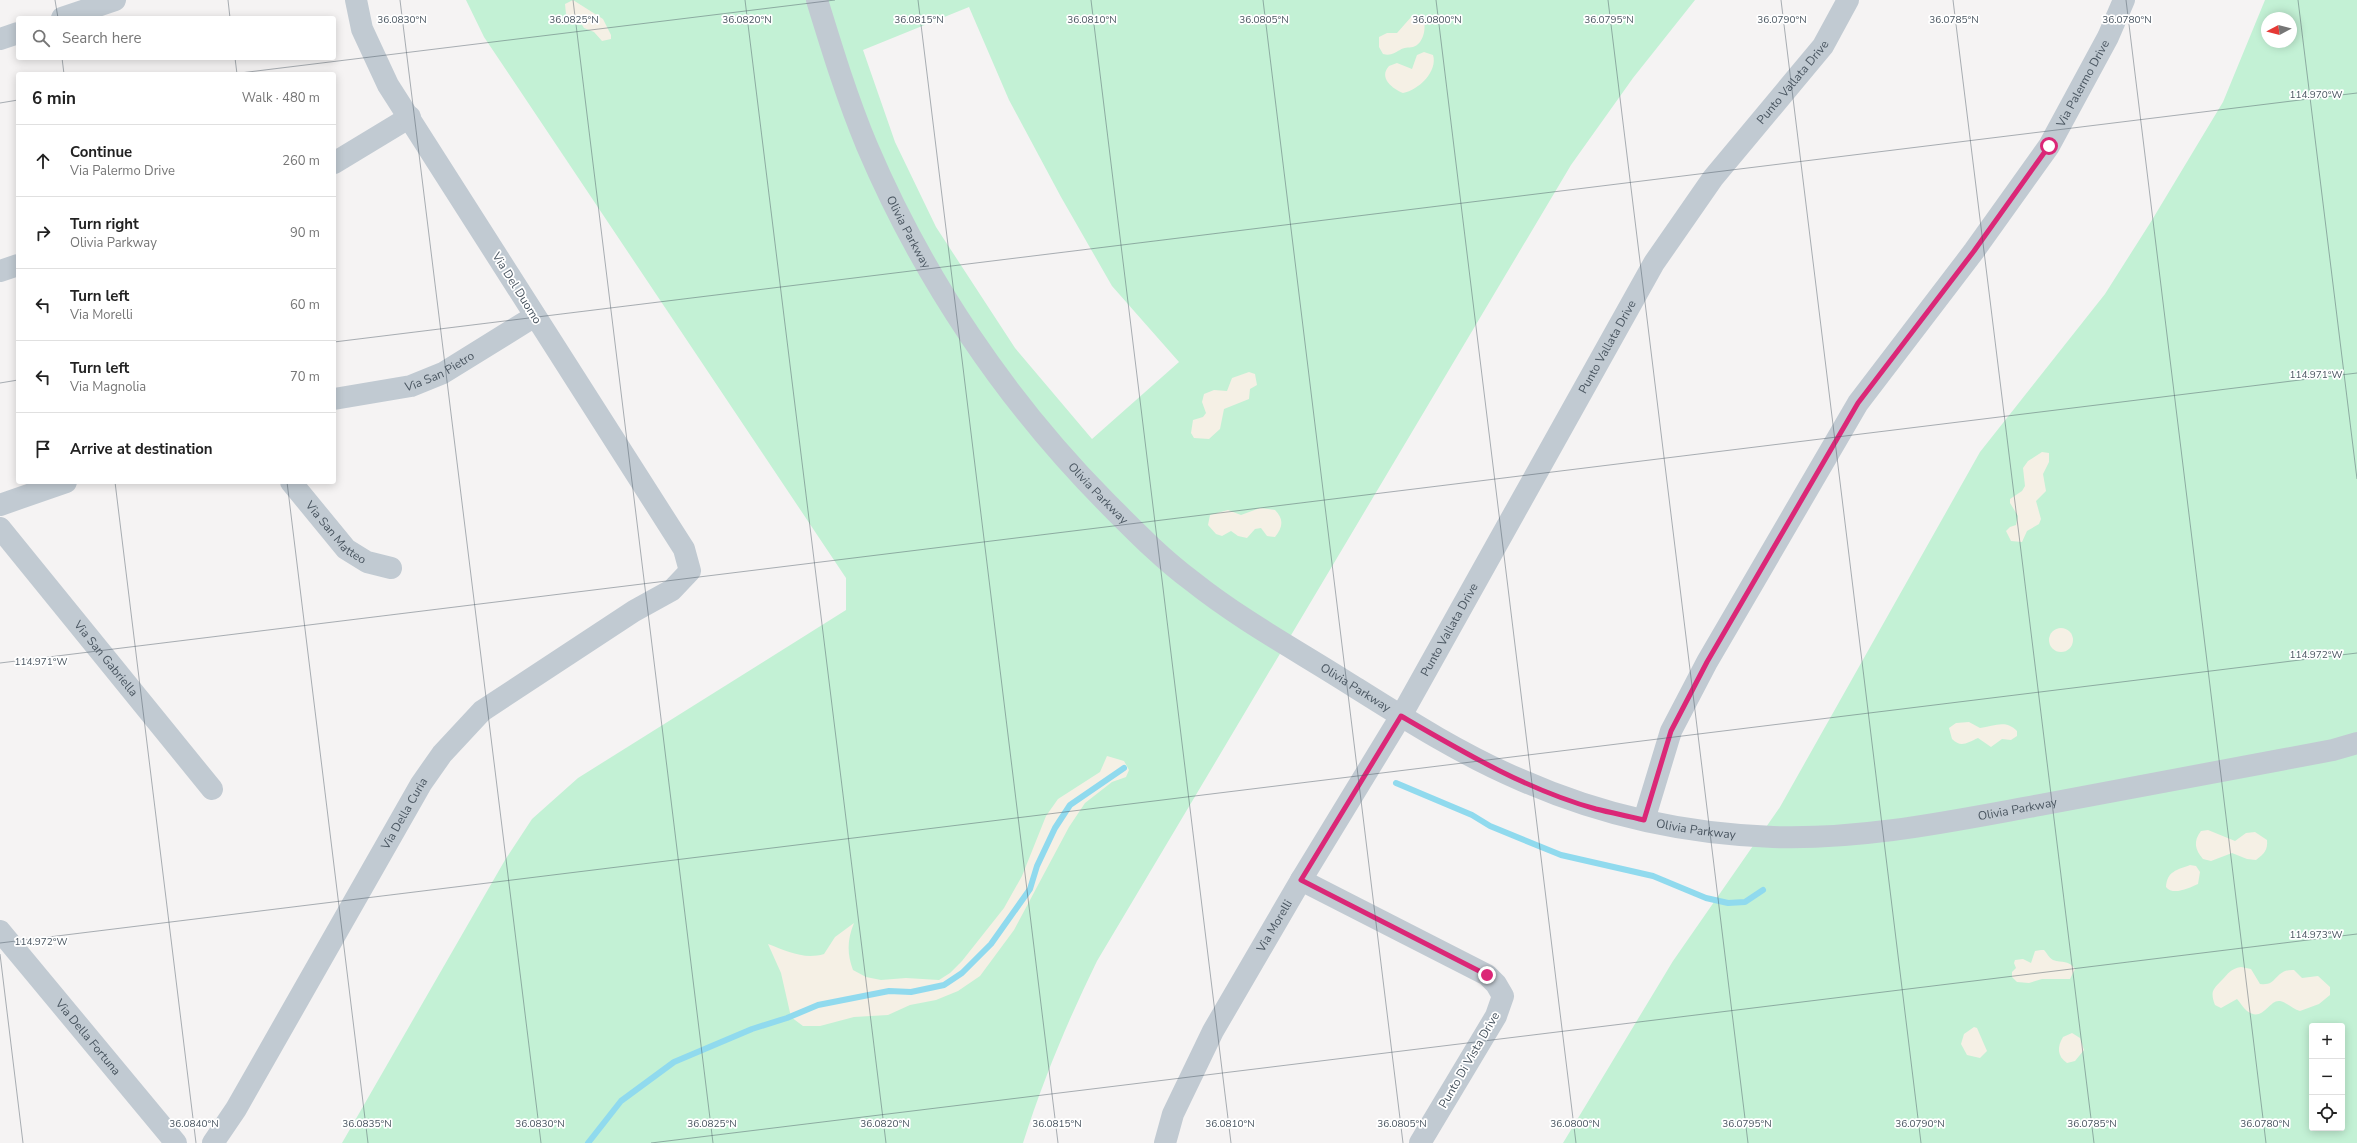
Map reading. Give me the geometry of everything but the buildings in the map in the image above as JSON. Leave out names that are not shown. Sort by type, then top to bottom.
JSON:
[{"type":"street","points":[[68,16],[115,0]]},
{"type":"street","name":"Via Del Duomo","points":[[356,0],[362,30],[388,85],[410,117],[684,549],[690,571]]},
{"type":"street","name":"Olivia Parkway","points":[[817,0],[836,65],[866,145],[903,224],[940,289],[987,360],[1039,429],[1086,482],[1149,545],[1194,583],[1401,716],[1465,753],[1520,780],[1595,809],[1644,820],[1726,833],[1771,837],[1824,837],[1866,834],[1971,818],[2333,750],[2357,743]]},
{"type":"street","name":"Punto Vallata Drive","points":[[1401,716],[1654,263],[1714,178],[1823,46],[1848,0]]},
{"type":"street","name":"Via Palermo Drive","points":[[1644,820],[1671,731],[1707,662],[1858,403],[1974,251],[2049,146],[2108,37],[2124,0]]},
{"type":"street","points":[[0,39],[16,34]]},
{"type":"street","points":[[336,162],[410,117]]},
{"type":"street","points":[[0,271],[16,266]]},
{"type":"street","name":"Via San Pietro","points":[[336,399],[410,386],[443,373],[535,316]]},
{"type":"street","points":[[0,505],[60,484]]},
{"type":"street","name":"Via San Matteo","points":[[293,484],[346,549],[367,562],[391,568]]},
{"type":"street","name":"Via San Gabriella","points":[[0,528],[212,789]]},
{"type":"street","name":"Via Della Curia","points":[[213,1143],[236,1108],[421,784],[442,754],[482,711],[634,611],[672,590],[690,571]]},
{"type":"street","name":"Via Morelli","points":[[1165,1143],[1173,1114],[1213,1031],[1301,880],[1401,716]]},
{"type":"street","name":"Punto Di Vista Drive","points":[[1301,880],[1487,975],[1496,984],[1503,996],[1496,1016],[1420,1143]]},
{"type":"street","name":"Via Della Fortuna","points":[[0,931],[176,1143]]},
{"type":"green space","points":[[466,0],[1695,0],[1633,78],[1571,165],[1097,961],[1057,1050],[1023,1143],[342,1143],[505,860],[532,819],[578,778],[846,610],[846,578],[484,37]],"holes":[[[969,7],[1009,100],[1061,197],[1112,286],[1179,362],[1092,439],[1015,348],[936,227],[895,142],[863,50]]]},
{"type":"green space","points":[[2265,0],[2357,0],[2357,1143],[1563,1143],[1673,961],[1780,807],[1980,452],[2105,294],[2152,220],[2223,102]]},
{"type":"sand","points":[[573,0],[603,19],[611,35],[611,39],[602,41],[594,32],[584,28],[579,20],[566,14],[565,4]]},
{"type":"sand","points":[[1412,16],[1420,17],[1424,21],[1425,28],[1419,43],[1413,47],[1403,48],[1392,54],[1383,54],[1379,47],[1379,37],[1387,33],[1397,33]]},
{"type":"sand","points":[[1424,52],[1433,55],[1434,61],[1433,67],[1426,79],[1415,88],[1403,93],[1391,86],[1385,75],[1389,66],[1397,63],[1412,69],[1417,55]]},
{"type":"sand","points":[[1249,372],[1255,374],[1257,385],[1250,389],[1249,399],[1224,409],[1220,429],[1209,439],[1194,438],[1191,433],[1193,420],[1203,417],[1206,413],[1202,402],[1204,394],[1214,390],[1227,391],[1232,378]]},
{"type":"sand","points":[[2042,452],[2049,453],[2049,462],[2043,474],[2046,491],[2036,501],[2041,519],[2039,524],[2027,531],[2022,542],[2011,541],[2006,531],[2010,527],[2016,525],[2018,516],[2010,503],[2010,499],[2022,491],[2025,486],[2023,468],[2028,461]]},
{"type":"sand","points":[[1260,508],[1275,510],[1278,513],[1281,520],[1281,526],[1275,537],[1267,536],[1261,528],[1255,529],[1247,538],[1238,536],[1231,531],[1222,536],[1216,534],[1208,525],[1210,515],[1228,510],[1241,515]]},
{"type":"sand","points":[[2061,628],[2066,629],[2072,635],[2072,645],[2066,651],[2061,652],[2056,651],[2050,645],[2049,640],[2050,635],[2056,629]]},
{"type":"sand","points":[[1969,722],[1980,728],[2000,724],[2009,725],[2017,731],[2017,736],[2011,740],[2002,739],[1991,747],[1978,738],[1964,744],[1955,742],[1952,739],[1949,728],[1956,723]]},
{"type":"sand","points":[[1107,756],[1124,761],[1129,770],[1126,777],[1112,782],[1085,803],[1069,827],[1014,930],[980,976],[958,991],[936,1000],[910,1005],[888,1015],[854,1017],[820,1026],[803,1026],[791,1017],[781,973],[768,944],[796,954],[817,956],[824,954],[835,937],[854,923],[849,941],[850,958],[853,970],[866,977],[881,980],[906,978],[939,980],[950,973],[962,961],[1004,908],[1022,876],[1046,816],[1058,799],[1100,772]]},
{"type":"sand","points":[[2208,830],[2235,841],[2246,833],[2255,832],[2267,840],[2266,849],[2256,860],[2247,859],[2232,853],[2211,861],[2203,859],[2198,852],[2196,842],[2201,831]]},
{"type":"sand","points":[[2190,865],[2196,866],[2200,872],[2198,884],[2177,891],[2169,890],[2166,887],[2168,878],[2171,874]]},
{"type":"sand","points":[[2044,950],[2053,960],[2068,963],[2073,966],[2075,969],[2070,979],[2042,979],[2029,983],[2017,982],[2012,977],[2012,972],[2016,968],[2014,963],[2015,960],[2023,959],[2031,963],[2035,951]]},
{"type":"sand","points":[[2241,967],[2251,969],[2260,984],[2270,983],[2283,972],[2288,970],[2294,970],[2302,978],[2318,976],[2330,987],[2330,995],[2319,1004],[2300,1011],[2280,1001],[2272,1003],[2262,1013],[2257,1014],[2247,1011],[2237,999],[2221,1008],[2215,1005],[2213,997],[2214,989],[2230,972]]},
{"type":"sand","points":[[1974,1027],[1977,1028],[1987,1051],[1980,1058],[1967,1055],[1961,1044],[1964,1034]]},
{"type":"sand","points":[[2072,1033],[2080,1038],[2084,1050],[2075,1061],[2067,1063],[2061,1057],[2059,1048],[2063,1037]]},
{"type":"waterway","points":[[588,1143],[621,1101],[674,1062],[752,1029],[787,1018],[818,1005],[889,991],[911,992],[944,985],[962,973],[991,944],[1030,889],[1037,866],[1055,828],[1070,805],[1124,768]]},
{"type":"waterway","points":[[1396,783],[1472,815],[1490,826],[1561,855],[1653,876],[1706,898],[1728,903],[1745,902],[1763,890]]},
{"type":"route","points":[[1487,975],[1301,880],[1401,716],[1465,753],[1520,780],[1595,809],[1644,820],[1671,731],[1707,662],[1858,403],[1974,251],[2049,146]]}]
